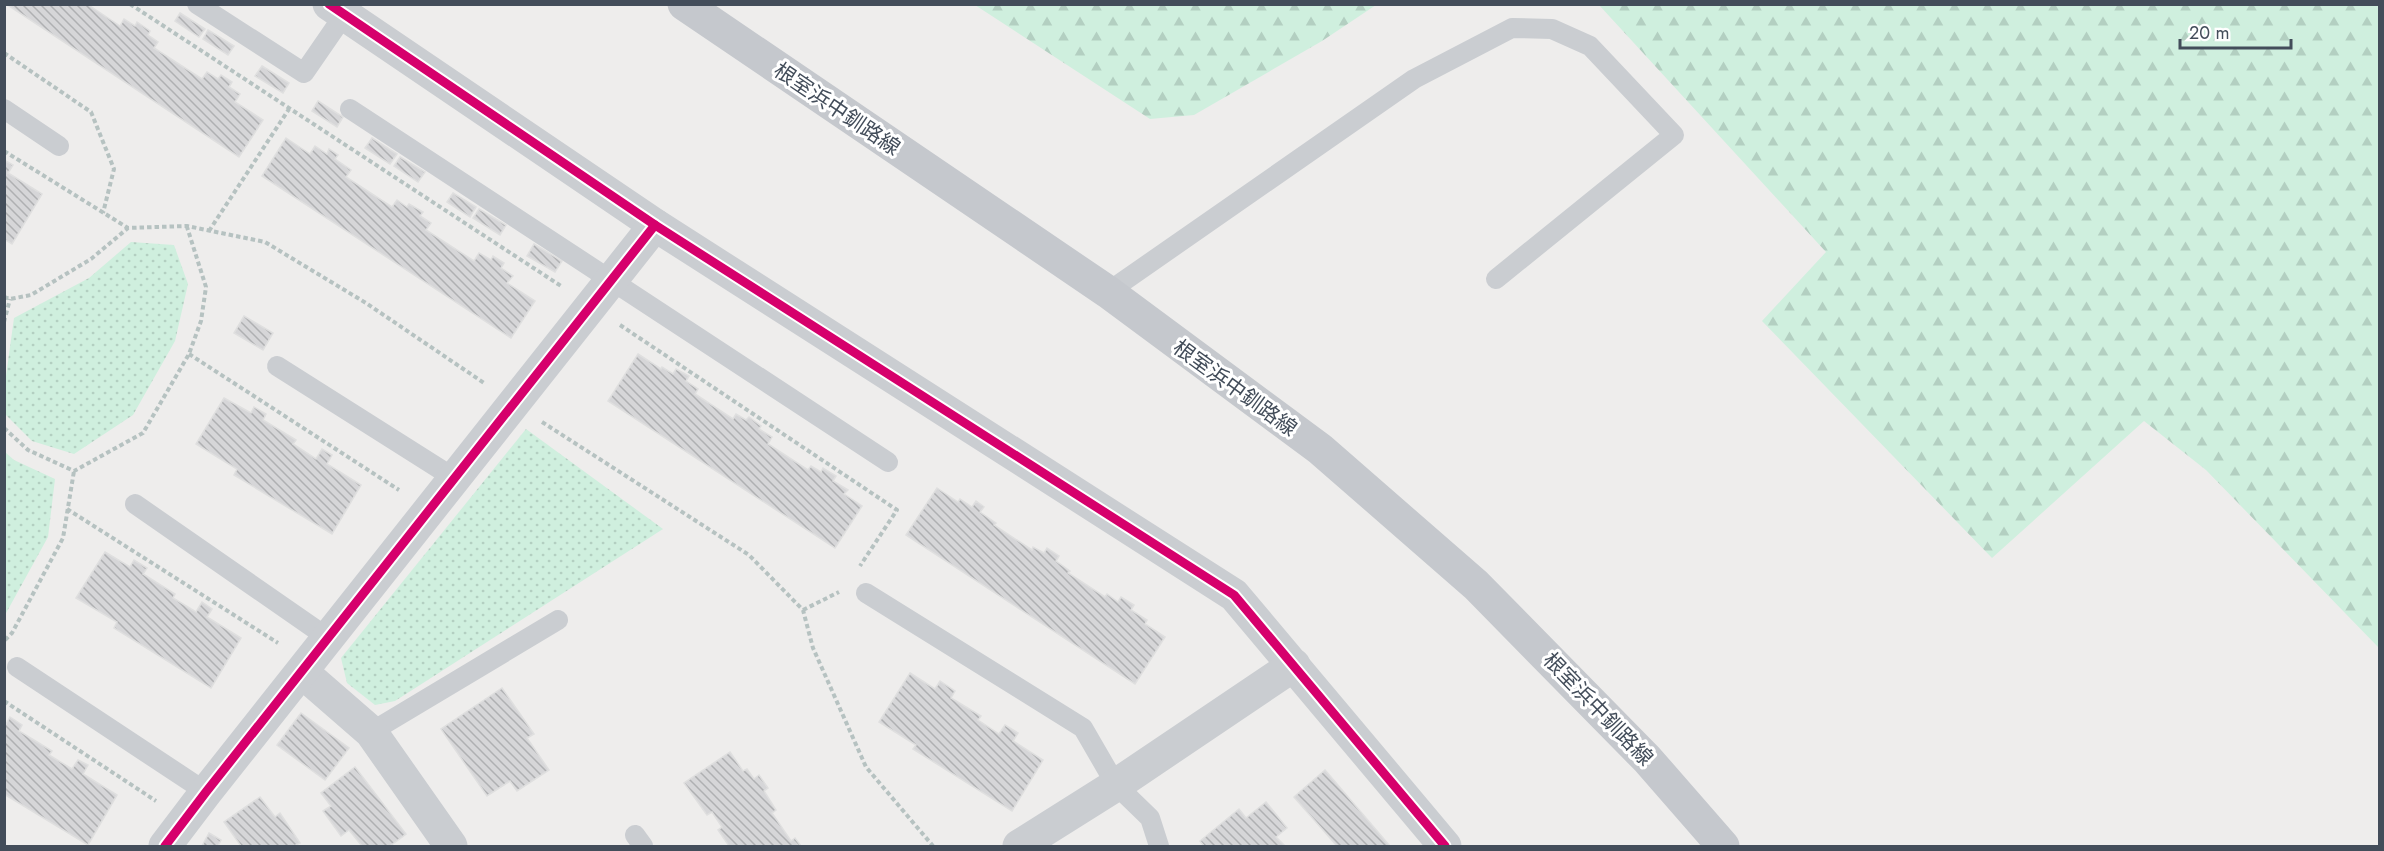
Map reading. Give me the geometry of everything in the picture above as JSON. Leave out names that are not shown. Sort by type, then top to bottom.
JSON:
[{"type":"main road","name":"根室浜中釧路線","points":[[684,4],[1108,292],[1320,449],[1476,585],[1647,759],[1723,846]]},
{"type":"street","points":[[336,10],[655,225],[1234,595],[1445,846]]},
{"type":"street","points":[[165,846],[198,786],[302,672],[319,632],[454,478],[655,225]]},
{"type":"street","points":[[1020,846],[1116,785],[1294,665]]},
{"type":"street","points":[[302,672],[372,732],[451,846]]},
{"type":"lane","points":[[197,4],[304,73],[336,10]]},
{"type":"lane","points":[[1108,292],[1414,79],[1512,28],[1552,29],[1590,46],[1674,135],[1496,279]]},
{"type":"lane","points":[[4,109],[59,146]]},
{"type":"lane","points":[[350,109],[600,293],[888,462]]},
{"type":"lane","points":[[277,366],[454,478]]},
{"type":"lane","points":[[135,504],[319,632]]},
{"type":"lane","points":[[866,593],[1083,728],[1116,785],[1150,818],[1159,846]]},
{"type":"lane","points":[[372,732],[558,620]]},
{"type":"lane","points":[[17,668],[198,786]]},
{"type":"path","points":[[130,4],[290,109],[600,293],[897,510],[845,589],[803,610]]},
{"type":"path","points":[[209,231],[290,109]]},
{"type":"path","points":[[4,151],[128,228],[187,226],[265,242],[366,303],[513,403],[748,555],[803,610],[813,648],[866,767],[933,846]]},
{"type":"path","points":[[74,471],[143,433],[189,354],[201,321],[206,287],[187,226]]},
{"type":"path","points":[[4,297],[10,299],[30,295],[91,259],[128,228]]},
{"type":"path","points":[[4,322],[10,299]]},
{"type":"path","points":[[189,354],[408,496]]},
{"type":"path","points":[[4,428],[28,450],[74,471]]},
{"type":"path","points":[[4,640],[12,633],[63,538],[74,471]]},
{"type":"path","points":[[67,509],[292,651],[319,632]]},
{"type":"path","points":[[845,589],[866,593]]},
{"type":"path","points":[[4,701],[170,810],[198,786]]},
{"type":"green space","points":[[975,5],[1376,5],[1322,41],[1194,115],[1150,119]]},
{"type":"green space","points":[[1599,5],[2379,5],[2379,648],[2206,470],[2144,421],[1992,558],[1762,321],[1826,252]]},
{"type":"green space","points":[[131,242],[174,245],[188,284],[175,341],[133,415],[74,454],[32,441],[5,414],[5,383],[14,318],[89,278]]},
{"type":"green space","points":[[526,429],[663,529],[395,701],[375,705],[347,683],[341,658]]},
{"type":"green space","points":[[5,452],[14,460],[55,479],[48,537],[5,615]]},
{"type":"building","points":[[6,4],[87,4],[120,26],[124,19],[135,26],[137,22],[150,31],[148,35],[158,42],[154,48],[202,79],[207,72],[218,79],[221,75],[232,82],[229,87],[240,94],[235,102],[263,120],[239,157]]},
{"type":"building","points":[[180,13],[205,29],[199,37],[175,21]]},
{"type":"building","points":[[208,30],[234,46],[228,55],[203,39]]},
{"type":"building","points":[[262,66],[289,83],[283,93],[255,76]]},
{"type":"building","points":[[318,101],[343,117],[337,127],[312,111]]},
{"type":"building","points":[[286,138],[310,154],[315,146],[327,154],[329,149],[338,155],[335,159],[351,170],[346,177],[392,207],[397,200],[407,207],[409,204],[423,212],[420,216],[431,223],[426,230],[474,261],[479,253],[491,260],[493,256],[504,263],[501,268],[513,276],[507,283],[535,301],[511,338],[262,176]]},
{"type":"building","points":[[372,138],[397,154],[390,164],[365,148]]},
{"type":"building","points":[[400,157],[425,172],[418,182],[394,166]]},
{"type":"building","points":[[4,160],[13,165],[8,173],[42,194],[12,244],[4,239]]},
{"type":"building","points":[[453,193],[476,207],[470,217],[447,202]]},
{"type":"building","points":[[479,209],[506,225],[500,235],[473,218]]},
{"type":"building","points":[[534,244],[562,261],[555,272],[527,256]]},
{"type":"building","points":[[244,316],[273,333],[263,350],[234,333]]},
{"type":"building","points":[[638,354],[661,369],[662,367],[673,374],[676,369],[689,376],[686,381],[698,389],[695,394],[733,419],[736,414],[746,420],[749,417],[761,426],[759,429],[772,437],[768,444],[808,470],[811,466],[821,472],[823,468],[836,476],[833,481],[848,490],[844,494],[862,506],[835,548],[608,401]]},
{"type":"building","points":[[224,398],[251,413],[254,407],[266,414],[263,420],[296,440],[293,444],[316,459],[322,449],[332,455],[327,464],[361,485],[332,534],[234,475],[237,469],[196,444]]},
{"type":"building","points":[[937,488],[958,502],[960,499],[972,507],[976,501],[984,507],[980,512],[996,523],[994,525],[1032,550],[1033,547],[1044,553],[1047,548],[1059,556],[1056,561],[1070,571],[1068,573],[1105,597],[1107,594],[1118,602],[1121,597],[1134,605],[1131,610],[1147,620],[1145,624],[1165,637],[1135,684],[906,535]]},
{"type":"building","points":[[105,552],[130,567],[134,560],[147,568],[143,574],[175,594],[173,598],[196,612],[202,602],[212,609],[207,617],[241,638],[211,688],[114,628],[117,622],[76,598]]},
{"type":"building","points":[[910,673],[935,689],[940,681],[955,691],[951,698],[981,716],[978,720],[999,734],[1005,725],[1018,733],[1013,741],[1043,760],[1012,811],[913,749],[916,745],[879,722]]},
{"type":"building","points":[[502,688],[534,734],[527,738],[549,770],[517,791],[510,781],[487,796],[441,729]]},
{"type":"building","points":[[301,713],[349,748],[325,780],[277,745]]},
{"type":"building","points":[[10,717],[22,725],[19,731],[52,751],[49,755],[72,769],[78,760],[88,765],[83,774],[117,795],[88,845],[4,794],[4,723],[6,724]]},
{"type":"building","points":[[730,752],[743,771],[747,769],[754,779],[759,775],[768,788],[764,791],[776,810],[772,813],[791,841],[795,838],[801,846],[729,846],[718,830],[722,827],[712,812],[707,815],[684,783]]},
{"type":"building","points":[[355,767],[406,834],[390,846],[362,846],[349,830],[341,836],[323,811],[331,806],[321,793]]},
{"type":"building","points":[[1325,770],[1388,846],[1337,846],[1294,797]]},
{"type":"building","points":[[260,797],[275,817],[280,813],[300,843],[294,846],[241,846],[224,822]]},
{"type":"building","points":[[1266,802],[1287,828],[1276,837],[1285,846],[1204,846],[1200,841],[1239,809],[1246,818]]},
{"type":"building","points":[[209,833],[221,840],[218,846],[202,846]]},
{"type":"cycle path","points":[[329,4],[655,225],[1234,595],[1445,846]]},
{"type":"cycle path","points":[[165,846],[655,225]]}]
